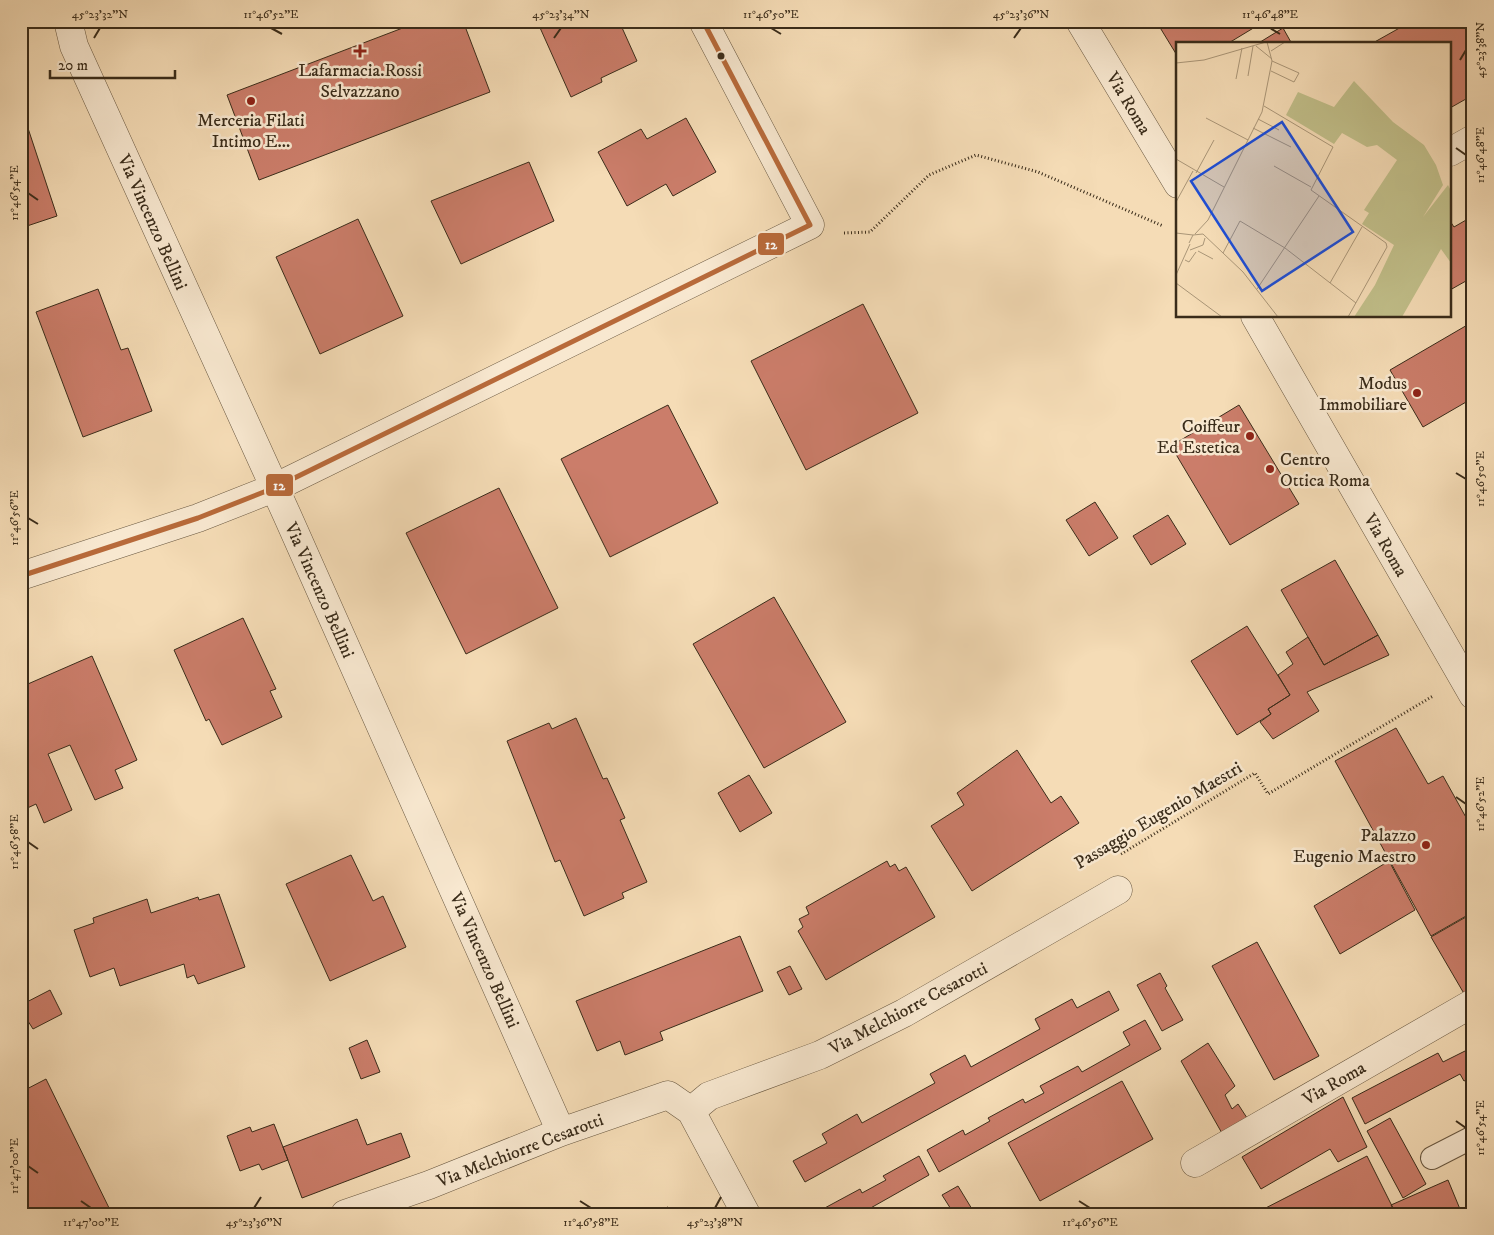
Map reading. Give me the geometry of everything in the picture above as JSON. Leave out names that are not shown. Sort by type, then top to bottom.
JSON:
[{"type":"street","name":"Via Vincenzo Bellini","points":[[68,21],[74,46],[274,488],[561,1132]]},
{"type":"street","points":[[21,576],[198,518],[274,488],[810,225],[702,21]]},
{"type":"street","name":"Via Roma","points":[[1080,21],[1176,181]]},
{"type":"street","points":[[1452,151],[1473,139]]},
{"type":"street","name":"Via Roma","points":[[1257,318],[1473,695]]},
{"type":"street","name":"Via Melchiorre Cesarotti","points":[[691,1111],[709,1096],[820,1055],[904,1013],[1118,890]]},
{"type":"street","name":"Via Roma","points":[[1195,1162],[1473,1003]]},
{"type":"street","name":"Via Melchiorre Cesarotti","points":[[345,1214],[429,1185],[561,1132],[668,1095],[691,1111],[746,1214]]},
{"type":"lane","points":[[1432,1158],[1473,1137]]},
{"type":"path","points":[[844,233],[870,232],[929,175],[976,156],[1038,172],[1163,226]]},
{"type":"path","name":"Passaggio Eugenio Maestri","points":[[1115,857],[1255,773],[1268,794],[1436,695]]},
{"type":"building","points":[[421,21],[463,21],[490,92],[259,180],[227,95]]},
{"type":"building","points":[[537,21],[619,21],[637,61],[601,78],[602,82],[571,97]]},
{"type":"building","points":[[1156,21],[1265,21],[1230,42],[1176,42],[1176,54]]},
{"type":"building","points":[[1412,21],[1463,21],[1473,42],[1473,95],[1452,107],[1452,42],[1375,42]]},
{"type":"building","points":[[1283,28],[1291,42],[1260,42]]},
{"type":"building","points":[[21,107],[57,216],[21,228]]},
{"type":"building","points":[[686,118],[716,172],[673,196],[666,184],[627,206],[598,152],[641,129],[647,139]]},
{"type":"building","points":[[529,162],[554,221],[461,264],[431,201]]},
{"type":"building","points":[[1473,216],[1473,277],[1452,289],[1452,224],[1454,227]]},
{"type":"building","points":[[358,219],[403,316],[320,354],[276,257]]},
{"type":"building","points":[[98,289],[121,350],[128,348],[152,411],[83,437],[36,312]]},
{"type":"building","points":[[863,304],[918,413],[806,470],[751,361]]},
{"type":"building","points":[[1469,324],[1473,330],[1473,398],[1423,427],[1390,370]]},
{"type":"building","points":[[668,405],[718,503],[610,557],[561,459]]},
{"type":"building","points":[[1239,405],[1299,504],[1230,545],[1171,446]]},
{"type":"building","points":[[499,488],[558,608],[466,654],[406,533]]},
{"type":"building","points":[[1095,502],[1118,538],[1089,556],[1066,520]]},
{"type":"building","points":[[1168,515],[1186,544],[1151,565],[1133,536]]},
{"type":"building","points":[[1335,560],[1378,635],[1324,665],[1281,590]]},
{"type":"building","points":[[774,597],[846,722],[764,768],[693,644]]},
{"type":"building","points":[[243,618],[276,689],[270,691],[282,717],[222,745],[209,719],[206,721],[174,650]]},
{"type":"building","points":[[1247,626],[1290,695],[1268,709],[1271,714],[1237,735],[1191,661]]},
{"type":"building","points":[[1378,635],[1389,655],[1307,692],[1319,711],[1273,739],[1260,722],[1271,714],[1268,709],[1290,695],[1278,675],[1293,664],[1286,652],[1308,637],[1324,665]]},
{"type":"building","points":[[92,656],[137,760],[115,770],[123,788],[95,800],[70,745],[48,754],[72,810],[44,823],[36,804],[21,811],[21,687]]},
{"type":"building","points":[[576,718],[603,779],[607,778],[625,818],[620,820],[647,882],[622,893],[624,898],[584,916],[560,860],[555,862],[507,741],[549,723],[552,729]]},
{"type":"building","name":"Palazzo Eugenio Maestro","points":[[1396,728],[1428,784],[1443,776],[1473,830],[1473,912],[1431,936],[1335,761]]},
{"type":"building","points":[[1017,750],[1051,803],[1061,796],[1079,823],[972,891],[931,826],[964,805],[957,793]]},
{"type":"building","points":[[749,775],[772,813],[740,832],[718,793]]},
{"type":"building","points":[[351,855],[373,901],[383,896],[406,947],[330,981],[286,884]]},
{"type":"building","points":[[887,861],[890,867],[895,864],[899,871],[906,867],[935,917],[826,980],[798,931],[803,927],[799,919],[809,914],[806,907]]},
{"type":"building","points":[[1389,861],[1415,910],[1340,954],[1314,906]]},
{"type":"building","points":[[219,894],[245,967],[198,984],[194,975],[187,978],[184,964],[120,986],[114,968],[90,977],[74,930],[94,923],[93,918],[147,899],[151,913],[198,897],[199,900]]},
{"type":"building","points":[[1473,913],[1473,993],[1466,997],[1431,937]]},
{"type":"building","points":[[740,936],[763,991],[660,1032],[663,1040],[625,1055],[620,1041],[597,1051],[576,1001]]},
{"type":"building","points":[[1257,942],[1319,1056],[1274,1080],[1212,966]]},
{"type":"building","points":[[790,966],[802,989],[789,995],[777,972]]},
{"type":"building","points":[[1160,973],[1167,986],[1165,988],[1183,1020],[1162,1031],[1137,985]]},
{"type":"building","points":[[50,990],[62,1014],[33,1029],[21,1010],[21,1005]]},
{"type":"building","points":[[1109,991],[1119,1010],[805,1182],[793,1161],[827,1143],[822,1134],[857,1114],[862,1123],[935,1083],[930,1074],[965,1055],[971,1067],[1040,1029],[1035,1019],[1072,999],[1077,1008]]},
{"type":"building","points":[[1145,1020],[1161,1049],[939,1172],[927,1150],[963,1130],[965,1135],[990,1121],[988,1118],[1023,1099],[1025,1103],[1044,1093],[1040,1086],[1078,1066],[1082,1072],[1130,1045],[1123,1032]]},
{"type":"building","points":[[367,1040],[380,1072],[361,1079],[349,1048]]},
{"type":"building","points":[[1208,1043],[1235,1086],[1225,1095],[1232,1109],[1238,1104],[1249,1121],[1223,1135],[1181,1061]]},
{"type":"building","points":[[1473,1047],[1473,1077],[1464,1081],[1460,1074],[1365,1124],[1352,1098],[1438,1053],[1443,1062]]},
{"type":"building","points":[[46,1079],[112,1214],[21,1214],[21,1092]]},
{"type":"building","points":[[1122,1081],[1153,1139],[1040,1201],[1008,1143]]},
{"type":"building","points":[[1343,1097],[1367,1147],[1338,1162],[1330,1149],[1261,1189],[1242,1157]]},
{"type":"building","points":[[1390,1118],[1426,1184],[1403,1198],[1367,1131]]},
{"type":"building","points":[[357,1119],[367,1145],[401,1133],[410,1157],[302,1198],[283,1147]]},
{"type":"building","points":[[274,1124],[288,1160],[262,1170],[259,1164],[240,1171],[227,1136],[250,1127],[252,1132]]},
{"type":"building","points":[[919,1156],[929,1175],[860,1214],[823,1214],[821,1210],[860,1189],[862,1193],[886,1180],[883,1176]]},
{"type":"building","points":[[1367,1156],[1395,1212],[1400,1209],[1402,1214],[1254,1214]]},
{"type":"building","points":[[1448,1180],[1462,1214],[1402,1214],[1400,1209],[1395,1212],[1391,1205]]},
{"type":"building","points":[[958,1186],[975,1214],[954,1214],[942,1195]]},
{"type":"building","points":[[668,1207],[670,1214],[648,1214]]},
{"type":"transit line","name":"12","points":[[21,576],[198,518],[274,488],[810,225],[703,21]]},
{"type":"place","name":"Lafarmacia.Rossi Selvazzano","points":[[360,51]]},
{"type":"place","name":"Merceria Filati Intimo E...","points":[[251,101]]},
{"type":"place","name":"Modus Immobiliare","points":[[1417,393]]},
{"type":"place","name":"Coiffeur Ed Estetica","points":[[1250,436]]},
{"type":"place","name":"Centro Ottica Roma","points":[[1270,469]]},
{"type":"place","name":"Palazzo Eugenio Maestro","points":[[1426,845]]}]
